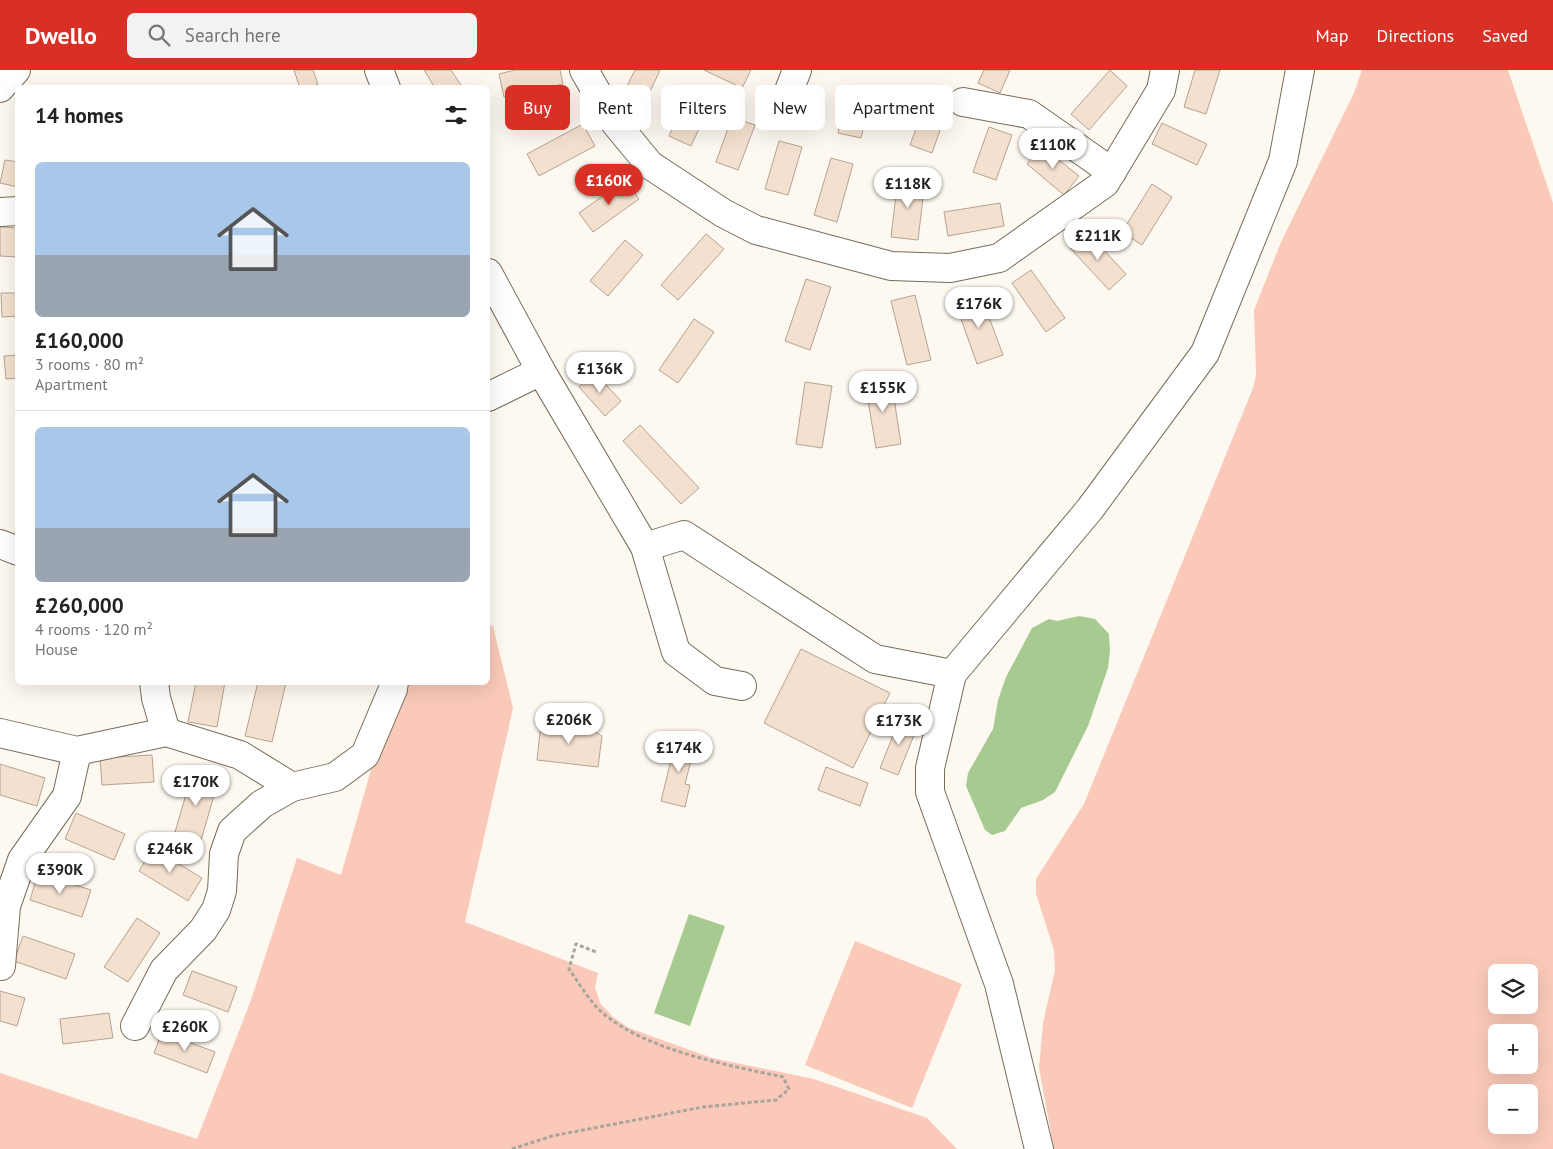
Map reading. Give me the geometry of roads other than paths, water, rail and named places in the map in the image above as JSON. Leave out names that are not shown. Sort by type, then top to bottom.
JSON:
[{"type":"lane","points":[[0,88],[16,70]]},
{"type":"lane","points":[[379,70],[385,85]]},
{"type":"lane","points":[[584,70],[612,119],[650,165],[723,213],[756,230],[891,266],[950,268],[1000,258],[1105,183],[1161,90],[1164,70]]},
{"type":"lane","points":[[791,85],[797,70]]},
{"type":"lane","points":[[1039,1149],[999,984],[930,792],[930,768],[952,674],[1090,509],[1205,353],[1283,161],[1300,70]]},
{"type":"lane","points":[[963,102],[1029,114],[1112,172]]},
{"type":"lane","points":[[0,212],[15,212]]},
{"type":"lane","points":[[490,277],[541,371],[645,547],[676,652],[715,681],[742,686]]},
{"type":"lane","points":[[490,396],[541,371]]},
{"type":"lane","points":[[645,547],[684,535],[875,659],[952,674]]},
{"type":"lane","points":[[0,544],[15,551]]},
{"type":"lane","points":[[154,685],[156,698],[166,732]]},
{"type":"lane","points":[[134,1026],[164,970],[203,930],[216,910],[222,891],[224,854],[232,831],[262,804],[292,788],[335,778],[365,755],[394,685]]},
{"type":"lane","points":[[0,733],[77,751],[166,732],[240,755],[292,788]]},
{"type":"lane","points":[[0,966],[6,906],[22,860],[67,796],[77,751]]}]
